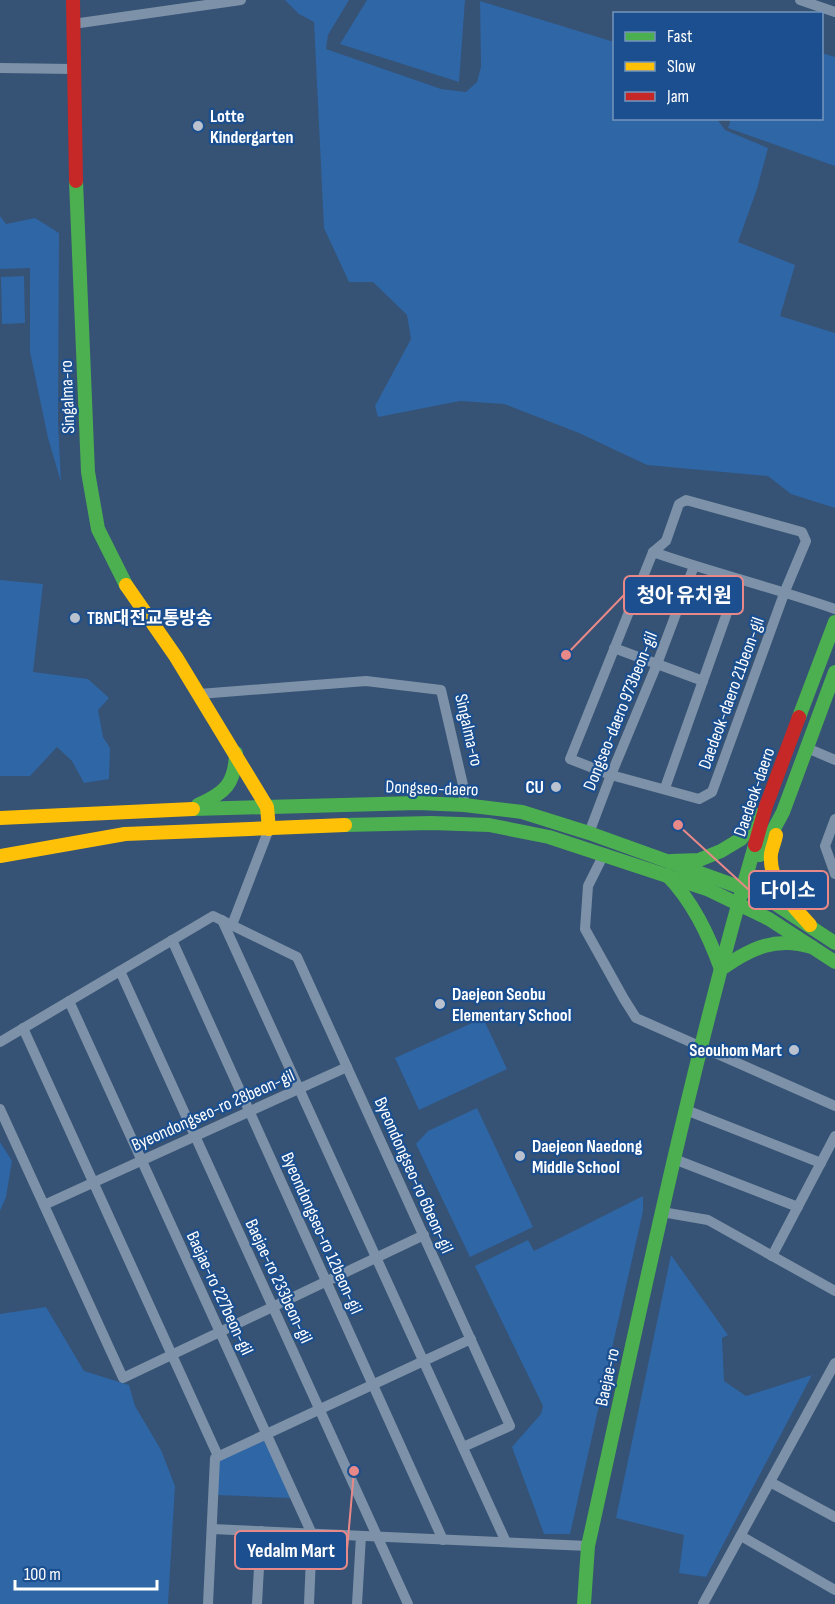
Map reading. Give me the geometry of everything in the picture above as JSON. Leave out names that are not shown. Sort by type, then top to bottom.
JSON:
[{"type":"street","name":"Singalma-ro","points":[[73,0],[77,216],[88,472],[98,529],[123,580],[199,694],[267,807]]},
{"type":"street","points":[[73,24],[241,0]]},
{"type":"street","points":[[800,0],[835,12]]},
{"type":"street","points":[[0,68],[74,69]]},
{"type":"street","name":"Daedeok-daero 21beon-gil","points":[[686,500],[802,532],[806,541],[785,591],[712,792],[699,799],[611,775],[570,759],[653,552],[666,541],[679,504],[686,500]]},
{"type":"street","points":[[653,552],[694,566],[785,591],[835,609]]},
{"type":"street","name":"Dongseo-daero 973beon-gil","points":[[589,833],[694,566]]},
{"type":"street","name":"Daedeok-daero 21beon-gil","points":[[665,788],[739,579]]},
{"type":"street","name":"Daedeok-daero","points":[[742,888],[766,806],[835,622]]},
{"type":"street","points":[[614,648],[703,681]]},
{"type":"street","name":"Daedeok-daero","points":[[742,888],[783,812],[835,672]]},
{"type":"street","name":"Singalma-ro","points":[[199,694],[366,681],[441,690],[463,785],[464,805]]},
{"type":"street","points":[[807,748],[835,760]]},
{"type":"street","points":[[188,809],[217,796],[228,788],[236,769],[236,753]]},
{"type":"street","name":"Dongseo-daero","points":[[0,818],[188,809],[417,803],[464,805],[522,812],[671,861],[742,888],[774,903],[835,943]]},
{"type":"street","points":[[671,861],[699,860],[741,839],[766,806]]},
{"type":"street","points":[[227,922],[269,829],[267,807]]},
{"type":"street","points":[[783,812],[771,855],[775,877],[783,896],[810,925]]},
{"type":"street","points":[[835,819],[825,846],[835,874]]},
{"type":"street","name":"Dongseo-daero","points":[[0,856],[125,834],[400,823],[489,825],[549,837],[667,875],[738,903],[769,919],[835,962]]},
{"type":"street","points":[[603,856],[588,886],[585,929],[636,1018],[835,1106]]},
{"type":"street","points":[[667,875],[686,899],[713,947],[721,969],[735,959],[780,941],[797,942],[812,947]]},
{"type":"street","name":"Baejae-ro","points":[[585,1604],[588,1546],[674,1159],[742,888]]},
{"type":"street","points":[[0,1042],[213,916],[227,922],[299,1089],[506,1542]]},
{"type":"street","name":"Byeondongseo-ro 6beon-gil","points":[[227,922],[297,957],[471,1339],[510,1426],[463,1447]]},
{"type":"street","name":"Byeondongseo-ro 12beon-gil","points":[[171,940],[443,1540]]},
{"type":"street","name":"Baejae-ro 233beon-gil","points":[[120,971],[408,1604]]},
{"type":"street","name":"Baejae-ro 227beon-gil","points":[[69,1001],[312,1534],[309,1604]]},
{"type":"street","points":[[23,1028],[218,1456]]},
{"type":"street","name":"Byeondongseo-ro 28beon-gil","points":[[44,1205],[347,1067]]},
{"type":"street","points":[[0,1110],[123,1378],[424,1235]]},
{"type":"street","points":[[686,1110],[821,1163]]},
{"type":"street","points":[[772,1256],[835,1136]]},
{"type":"street","points":[[674,1159],[798,1207]]},
{"type":"street","points":[[662,1212],[708,1220],[835,1291]]},
{"type":"street","points":[[208,1604],[215,1458],[471,1339]]},
{"type":"street","points":[[703,1604],[835,1363]]},
{"type":"street","points":[[770,1482],[835,1517]]},
{"type":"street","points":[[212,1529],[588,1546]]},
{"type":"street","points":[[257,1604],[261,1531]]},
{"type":"street","points":[[357,1604],[361,1536]]},
{"type":"street","points":[[741,1536],[835,1590]]},
{"type":"shaded area","points":[[285,0],[349,0],[328,35],[326,49],[441,89],[466,92],[477,82],[481,67],[480,1],[613,42],[613,120],[718,120],[725,130],[768,148],[757,189],[738,242],[795,265],[780,316],[835,333],[835,508],[791,494],[768,476],[647,465],[579,433],[504,404],[460,401],[378,417],[375,406],[411,339],[407,315],[373,282],[349,282],[324,228],[314,22],[299,14]]},
{"type":"shaded area","points":[[367,0],[465,0],[459,82],[340,44]]},
{"type":"shaded area","points":[[823,53],[835,57],[835,166],[728,128],[731,120],[823,120]]},
{"type":"shaded area","points":[[0,216],[6,224],[35,218],[59,233],[58,422],[61,482],[48,438],[30,352],[30,268],[0,269]]},
{"type":"shaded area","points":[[24,276],[25,323],[2,324],[1,277]]},
{"type":"shaded area","points":[[0,580],[43,584],[33,672],[88,679],[109,698],[98,710],[103,737],[110,748],[109,779],[84,783],[72,761],[57,747],[30,776],[0,776]]},
{"type":"shaded area","points":[[483,1018],[507,1069],[419,1110],[395,1058]]},
{"type":"shaded area","points":[[477,1108],[533,1227],[470,1257],[416,1144],[428,1131]]},
{"type":"shaded area","points":[[0,1142],[12,1161],[6,1197],[0,1211]]},
{"type":"shaded area","points":[[643,1196],[643,1211],[570,1534],[544,1534],[512,1447],[541,1414],[543,1406],[475,1266],[528,1240],[534,1251]]},
{"type":"shaded area","points":[[671,1255],[728,1335],[722,1338],[724,1381],[746,1396],[812,1375],[706,1577],[679,1573],[684,1535],[616,1518]]},
{"type":"shaded area","points":[[46,1307],[84,1371],[129,1385],[135,1406],[161,1450],[175,1486],[168,1604],[0,1604],[0,1314]]},
{"type":"shaded area","points":[[264,1440],[291,1498],[217,1495],[218,1460]]},
{"type":"traffic: fast","points":[[76,181],[88,472],[98,529],[126,585]]},
{"type":"traffic: fast","points":[[799,717],[835,622]]},
{"type":"traffic: fast","points":[[760,855],[783,812],[835,672]]},
{"type":"traffic: fast","points":[[198,805],[227,786],[233,773],[236,753]]},
{"type":"traffic: fast","points":[[193,809],[418,803],[464,805],[522,812],[589,833],[742,888],[774,903],[835,943]]},
{"type":"traffic: fast","points":[[671,861],[699,860],[721,851],[741,839],[759,815]]},
{"type":"traffic: fast","points":[[345,825],[431,823],[489,825],[549,837],[707,889],[769,919],[835,962]]},
{"type":"traffic: fast","points":[[584,1604],[588,1546],[646,1282],[686,1107],[755,845]]},
{"type":"traffic: fast","points":[[667,875],[685,896],[699,919],[721,969]]},
{"type":"traffic: fast","points":[[721,969],[743,955],[764,946],[787,943],[812,947]]},
{"type":"traffic: slow","points":[[126,585],[176,657],[267,807],[269,829]]},
{"type":"traffic: slow","points":[[0,818],[193,809]]},
{"type":"traffic: slow","points":[[0,856],[125,834],[345,825]]},
{"type":"traffic: slow","points":[[776,835],[771,854],[773,874],[783,893],[810,925]]},
{"type":"traffic: jam","points":[[73,0],[76,181]]},
{"type":"traffic: jam","points":[[755,845],[766,806],[799,717]]},
{"type":"place","name":"Lotte Kindergarten","points":[[198,126]]},
{"type":"place","name":"TBN대전교통방송","points":[[75,618]]},
{"type":"place","name":"청아 유치원","points":[[566,655]]},
{"type":"place","name":"CU","points":[[556,787]]},
{"type":"place","name":"다이소","points":[[678,825]]},
{"type":"place","name":"Daejeon Seobu Elementary School","points":[[440,1004]]},
{"type":"place","name":"Seouhom Mart","points":[[794,1050]]},
{"type":"place","name":"Daejeon Naedong Middle School","points":[[520,1156]]},
{"type":"place","name":"Yedalm Mart","points":[[354,1471]]}]
